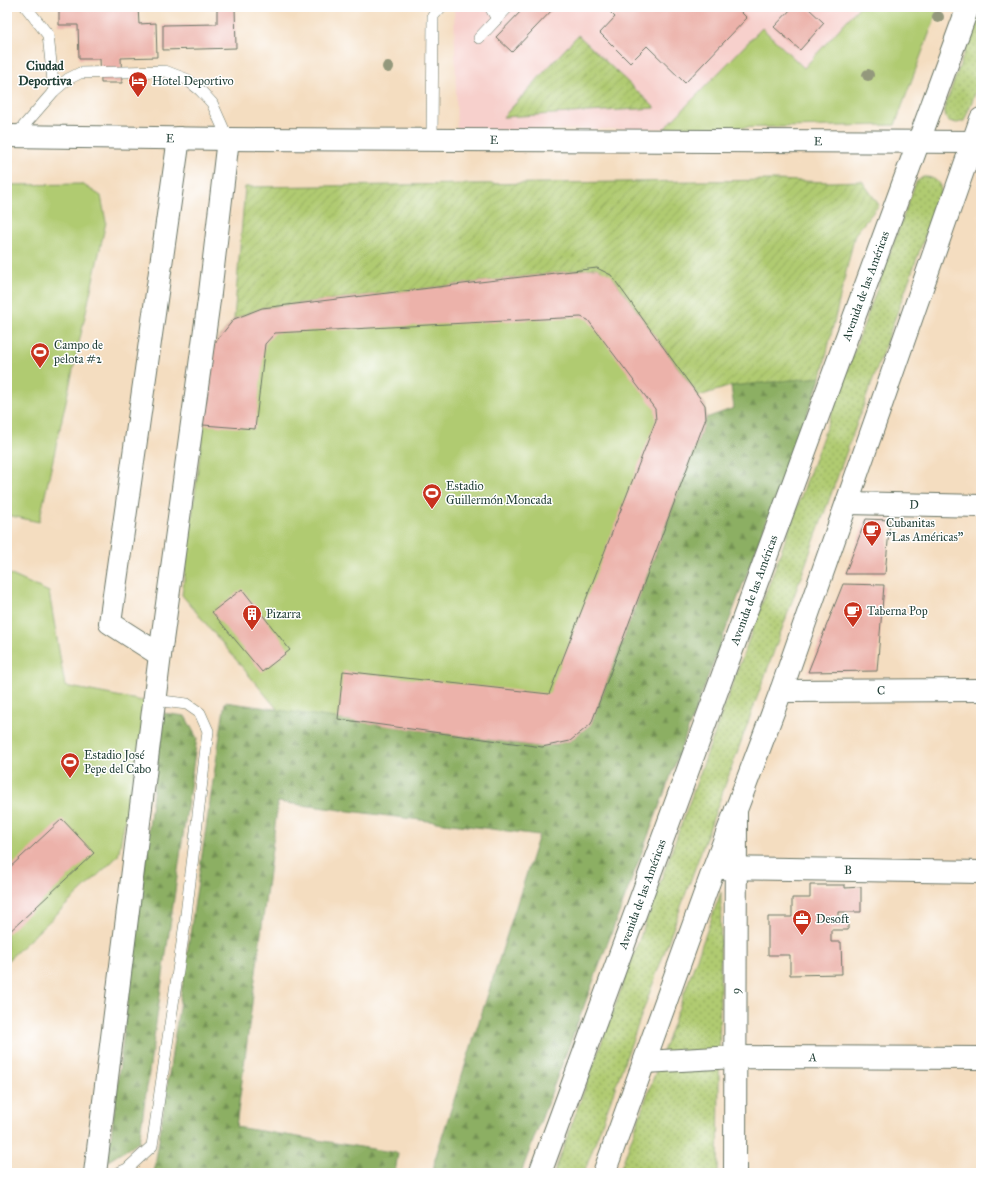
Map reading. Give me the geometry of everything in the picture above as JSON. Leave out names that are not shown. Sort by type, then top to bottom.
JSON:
[{"type":"street","name":"Avenida de las Américas","points":[[540,1173],[826,398],[918,141],[968,7]]},
{"type":"street","points":[[604,1173],[645,1062],[724,868],[736,810],[782,691],[977,142],[981,119]]},
{"type":"street","name":"E","points":[[11,136],[228,139],[977,142]]},
{"type":"street","points":[[160,654],[110,623],[179,138]]},
{"type":"street","points":[[95,1173],[154,700],[210,293],[228,139]]},
{"type":"street","name":"D","points":[[848,503],[981,506]]},
{"type":"street","name":"C","points":[[782,691],[981,690]]},
{"type":"street","name":"B","points":[[724,868],[981,872]]},
{"type":"street","name":"9","points":[[724,868],[735,1057],[735,1173]]},
{"type":"street","name":"A","points":[[645,1062],[735,1057],[981,1058]]},
{"type":"lane","points":[[26,7],[48,35],[54,90]]},
{"type":"lane","points":[[432,139],[433,11],[441,7]]},
{"type":"lane","points":[[490,7],[497,19]]},
{"type":"lane","points":[[479,38],[508,7]]},
{"type":"lane","points":[[11,136],[54,90],[68,79],[80,73],[165,71],[186,79],[200,90],[212,103],[228,139]]},
{"type":"lane","points":[[118,1173],[127,1169],[152,1146],[184,923],[208,731],[200,713],[187,704],[154,700]]},
{"type":"shaded area","points":[[454,7],[939,7],[895,125],[457,131]]},
{"type":"green space","points":[[859,7],[939,7],[895,125],[664,129],[762,28],[804,68]]},
{"type":"green space","points":[[981,7],[981,79],[964,121],[957,123],[949,121],[946,118],[944,109]]},
{"type":"green space","points":[[578,35],[655,108],[503,117]]},
{"type":"green space","points":[[923,177],[936,180],[940,185],[941,192],[584,1173],[554,1173],[916,182]]},
{"type":"green space","points":[[775,180],[830,182],[862,181],[879,205],[855,234],[821,377],[731,386],[699,396],[613,278],[597,268],[262,308],[234,319],[245,187]]},
{"type":"green space","name":"Campo de pelota #2","points":[[82,184],[101,196],[106,222],[39,522],[7,515],[7,185]]},
{"type":"green space","name":"Estadio Guillermón Moncada","points":[[597,268],[611,275],[705,405],[706,418],[591,724],[570,741],[542,747],[278,710],[182,595],[214,344],[234,319],[262,308]]},
{"type":"green space","points":[[821,377],[521,1173],[433,1173],[435,1159],[539,835],[278,802],[236,1127],[398,1153],[395,1173],[154,1173],[225,702],[542,747],[591,724],[706,418],[734,408],[731,386]]},
{"type":"green space","name":"Estadio José Pepe del Cabo","points":[[7,573],[49,592],[65,686],[148,702],[118,856],[7,961]]},
{"type":"green space","points":[[163,713],[185,716],[197,738],[139,1142],[108,1161]]},
{"type":"green space","points":[[721,892],[718,1173],[619,1173]]},
{"type":"building","points":[[59,7],[138,7],[139,24],[156,23],[157,57],[121,58],[122,83],[101,83],[100,59],[79,59],[78,25],[59,25]]},
{"type":"building","points":[[217,7],[235,7],[236,48],[163,50],[163,25],[217,24]]},
{"type":"building","points":[[525,7],[555,7],[512,52],[496,37]]},
{"type":"building","points":[[605,7],[736,7],[747,18],[685,83],[647,46],[630,63],[600,33],[615,17]]},
{"type":"building","points":[[793,7],[807,7],[824,23],[800,50],[774,27]]},
{"type":"building","points":[[597,268],[611,275],[705,405],[706,418],[591,724],[570,741],[542,747],[338,719],[343,671],[549,694],[656,420],[655,409],[588,320],[581,317],[275,333],[265,344],[255,429],[203,425],[214,344],[234,319],[262,308]]},
{"type":"building","name":"Cubanitas \"Las Américas\"","points":[[866,519],[890,520],[885,574],[845,574]]},
{"type":"building","name":"Taberna Pop","points":[[843,584],[884,585],[877,671],[808,672]]},
{"type":"building","name":"Pizarra","points":[[242,589],[290,650],[262,672],[212,612]]},
{"type":"building","points":[[62,819],[94,853],[7,934],[7,870]]},
{"type":"building","points":[[810,885],[845,885],[845,888],[861,887],[861,912],[838,912],[838,919],[848,919],[848,930],[831,930],[831,942],[841,942],[842,974],[790,975],[790,955],[768,955],[768,917],[792,917],[792,898],[810,898]]},
{"type":"place","name":"Hotel Deportivo","points":[[138,98]]},
{"type":"place","name":"Campo de pelota #2","points":[[40,369]]},
{"type":"place","name":"Estadio Guillermón Moncada","points":[[432,510]]},
{"type":"place","name":"Cubanitas \"Las Américas\"","points":[[872,547]]},
{"type":"place","name":"Taberna Pop","points":[[853,628]]},
{"type":"place","name":"Pizarra","points":[[252,631]]},
{"type":"place","name":"Estadio José Pepe del Cabo","points":[[70,779]]},
{"type":"place","name":"Desoft","points":[[802,936]]},
{"type":"district","name":"Ciudad Deportiva","points":[[45,72]]}]
